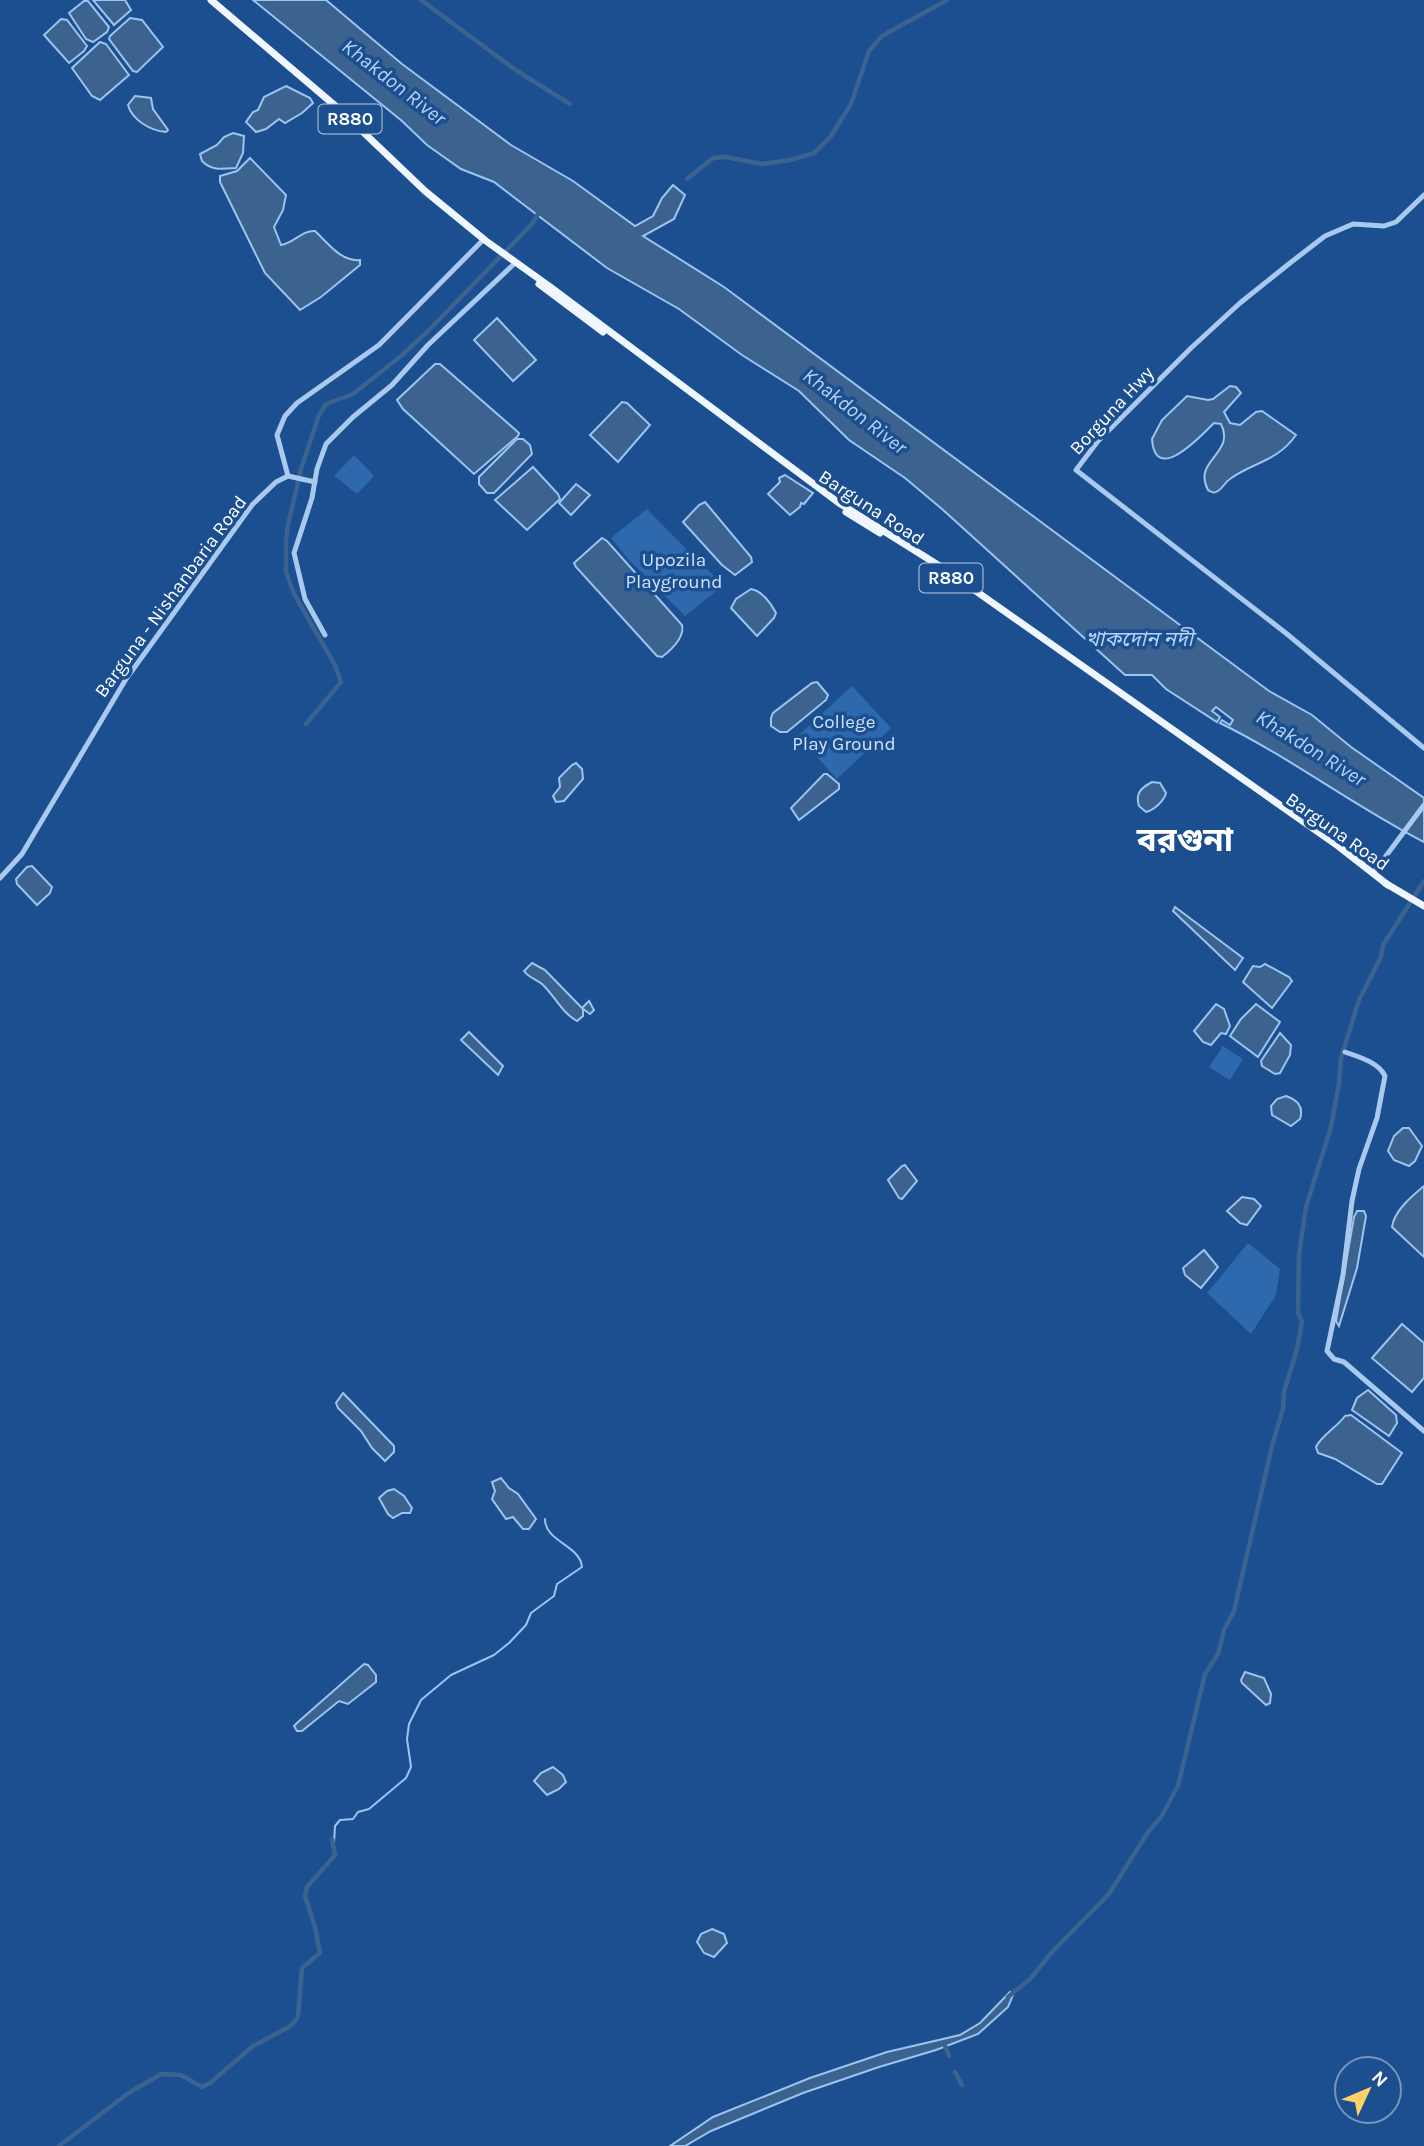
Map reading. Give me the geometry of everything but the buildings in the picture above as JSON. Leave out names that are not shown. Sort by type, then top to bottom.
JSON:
[{"type":"main road","name":"Barguna Road","points":[[211,0],[339,109],[425,191],[514,262],[550,286],[839,503],[957,577],[1374,872],[1388,885]]},
{"type":"main road","name":"Barguna Road","points":[[514,262],[568,307],[848,514],[899,543],[975,594],[1388,885],[1421,905]]},
{"type":"street","name":"Borguna Hwy","points":[[1424,195],[1396,222],[1384,226],[1353,224],[1325,236],[1290,263],[1240,303],[1191,348],[1098,441],[1076,470],[1287,634],[1424,748]]},
{"type":"street","points":[[315,482],[288,476],[277,435],[285,416],[297,403],[379,345],[485,240]]},
{"type":"street","points":[[325,635],[305,599],[294,552],[323,452],[333,435],[392,386],[428,345],[514,262]]},
{"type":"street","name":"Barguna - Nishanbaria Road","points":[[0,878],[22,855],[126,679],[220,547],[253,505],[276,482],[288,476]]},
{"type":"street","points":[[1374,872],[1424,805]]},
{"type":"street","points":[[1345,1052],[1367,1060],[1380,1068],[1385,1076],[1377,1118],[1359,1169],[1352,1201],[1343,1275],[1327,1351],[1334,1359],[1344,1362],[1424,1431]]},
{"type":"green space","points":[[354,455],[374,476],[357,494],[334,476]]},
{"type":"green space","name":"Upozila Playground","points":[[647,509],[724,585],[685,616],[628,559],[611,538]]},
{"type":"green space","name":"College Play Ground","points":[[852,686],[891,728],[837,779],[798,736]]},
{"type":"green space","points":[[1223,1046],[1243,1059],[1230,1080],[1209,1067]]},
{"type":"green space","points":[[1248,1243],[1280,1269],[1276,1295],[1251,1334],[1207,1293]]},
{"type":"water","points":[[93,0],[125,0],[131,10],[114,25]]},
{"type":"water","name":"খাকদোন নদী","points":[[253,0],[326,0],[402,64],[511,145],[573,181],[635,226],[653,216],[662,198],[673,185],[685,195],[674,219],[643,236],[724,287],[1269,691],[1312,715],[1351,747],[1424,798],[1424,842],[1220,723],[1222,720],[1230,725],[1233,720],[1216,707],[1212,711],[1220,717],[1217,722],[1166,689],[1152,675],[1125,675],[942,509],[905,478],[849,440],[799,391],[742,355],[679,309],[607,268],[494,182],[461,169],[427,145],[402,121]]},
{"type":"water","points":[[84,1],[88,1],[109,27],[107,32],[93,42],[86,39],[69,13]]},
{"type":"water","points":[[130,18],[142,20],[163,47],[137,72],[133,71],[109,39]]},
{"type":"water","points":[[61,19],[67,20],[87,46],[69,63],[44,35]]},
{"type":"water","points":[[100,42],[106,44],[129,75],[100,100],[92,96],[72,68]]},
{"type":"water","points":[[286,86],[310,98],[313,103],[285,123],[279,119],[266,129],[256,132],[246,122],[253,112],[258,110],[264,97]]},
{"type":"water","points":[[135,96],[151,98],[153,109],[168,130],[166,132],[148,127],[138,120],[128,105]]},
{"type":"water","points":[[233,133],[244,136],[243,153],[236,168],[213,168],[202,161],[200,154]]},
{"type":"water","points":[[250,158],[286,195],[283,210],[274,227],[281,245],[306,232],[315,231],[341,255],[360,260],[360,265],[321,297],[300,310],[265,273],[220,182],[220,176],[237,171]]},
{"type":"water","points":[[497,318],[536,360],[513,381],[474,340]]},
{"type":"water","points":[[435,364],[440,364],[519,433],[474,474],[403,409],[397,400]]},
{"type":"water","points":[[1230,386],[1236,387],[1241,393],[1224,412],[1230,423],[1240,425],[1256,412],[1262,411],[1296,435],[1281,451],[1239,473],[1228,480],[1220,490],[1213,492],[1208,490],[1205,471],[1223,443],[1221,424],[1214,423],[1190,446],[1170,458],[1161,458],[1155,452],[1152,439],[1162,420],[1187,396],[1213,399]]},
{"type":"water","points":[[622,402],[627,403],[650,425],[618,462],[590,435]]},
{"type":"water","points":[[517,439],[523,439],[530,445],[532,454],[494,493],[487,493],[479,484],[479,477]]},
{"type":"water","points":[[533,467],[560,499],[527,530],[495,500]]},
{"type":"water","points":[[785,475],[813,493],[790,515],[768,494],[780,482],[779,478]]},
{"type":"water","points":[[576,484],[590,495],[571,515],[559,503]]},
{"type":"water","points":[[705,502],[751,557],[752,562],[735,575],[722,565],[683,522]]},
{"type":"water","points":[[602,538],[682,625],[679,639],[662,657],[657,656],[576,567],[574,563]]},
{"type":"water","points":[[751,589],[766,598],[776,613],[757,636],[731,608],[736,599]]},
{"type":"water","points":[[817,682],[828,695],[826,700],[787,732],[780,732],[771,726],[773,713]]},
{"type":"water","points":[[576,763],[582,769],[583,779],[564,801],[556,802],[553,796],[560,787],[559,778]]},
{"type":"water","points":[[824,774],[839,784],[839,789],[799,820],[791,808]]},
{"type":"water","points":[[1152,782],[1160,783],[1166,793],[1158,805],[1146,812],[1139,806],[1138,794]]},
{"type":"water","points":[[32,866],[52,887],[50,893],[37,905],[17,884],[16,879],[27,867]]},
{"type":"water","points":[[1175,907],[1243,958],[1235,970],[1173,911]]},
{"type":"water","points":[[532,963],[545,970],[582,1008],[589,1001],[594,1010],[590,1014],[583,1009],[583,1016],[577,1021],[571,1017],[542,984],[524,971]]},
{"type":"water","points":[[1265,964],[1292,981],[1272,1008],[1243,982],[1253,966],[1260,967]]},
{"type":"water","points":[[1216,1004],[1224,1009],[1230,1026],[1226,1034],[1221,1033],[1211,1045],[1203,1042],[1194,1031]]},
{"type":"water","points":[[1256,1004],[1280,1022],[1258,1057],[1230,1036],[1241,1019]]},
{"type":"water","points":[[469,1032],[503,1066],[498,1075],[461,1040]]},
{"type":"water","points":[[1280,1033],[1291,1045],[1290,1055],[1280,1073],[1275,1074],[1262,1066],[1261,1061]]},
{"type":"water","points":[[1286,1096],[1296,1102],[1301,1110],[1300,1119],[1291,1126],[1272,1115],[1271,1106],[1277,1099]]},
{"type":"water","points":[[1403,1128],[1409,1128],[1422,1146],[1415,1161],[1409,1166],[1394,1160],[1388,1151],[1394,1136]]},
{"type":"water","points":[[905,1165],[917,1181],[902,1199],[888,1180]]},
{"type":"water","points":[[1424,1186],[1424,1257],[1392,1227],[1400,1210]]},
{"type":"water","points":[[1242,1197],[1254,1199],[1261,1206],[1247,1225],[1240,1223],[1227,1211]]},
{"type":"water","points":[[1357,1211],[1364,1211],[1366,1216],[1357,1268],[1339,1326],[1336,1321]]},
{"type":"water","points":[[1204,1250],[1218,1267],[1201,1288],[1185,1275],[1183,1268]]},
{"type":"water","points":[[1402,1324],[1424,1343],[1424,1378],[1412,1392],[1372,1358]]},
{"type":"water","points":[[1368,1390],[1396,1415],[1397,1423],[1389,1436],[1352,1410],[1357,1398]]},
{"type":"water","points":[[343,1393],[394,1446],[394,1452],[385,1461],[338,1408],[336,1403]]},
{"type":"water","points":[[1351,1415],[1402,1453],[1382,1484],[1377,1484],[1335,1459],[1318,1453],[1316,1447],[1322,1439],[1345,1416]]},
{"type":"water","points":[[501,1478],[518,1494],[536,1519],[529,1529],[523,1529],[513,1517],[506,1519],[492,1499],[495,1491],[492,1482]]},
{"type":"water","points":[[394,1489],[404,1496],[412,1508],[410,1513],[402,1513],[393,1518],[379,1498]]},
{"type":"water","points":[[364,1664],[376,1675],[376,1682],[348,1704],[339,1701],[302,1731],[297,1731],[294,1726],[298,1722]]},
{"type":"water","points":[[1245,1672],[1264,1678],[1271,1694],[1270,1703],[1266,1705],[1242,1683]]},
{"type":"water","points":[[553,1767],[563,1775],[566,1782],[547,1795],[534,1781],[541,1773]]},
{"type":"water","points":[[712,1929],[724,1934],[727,1943],[714,1957],[704,1953],[697,1942],[701,1934]]},
{"type":"water","points":[[1010,1992],[1013,1995],[1008,2007],[978,2034],[803,2093],[711,2131],[685,2146],[670,2146],[713,2117],[810,2078],[887,2052],[960,2035],[980,2023]]},
{"type":"waterway","points":[[421,0],[517,71],[570,104]]},
{"type":"waterway","points":[[687,179],[713,158],[726,157],[762,164],[814,153],[831,136],[851,104],[869,51],[882,36],[947,0]]},
{"type":"waterway","points":[[306,724],[341,682],[335,665],[294,594],[286,572],[288,525],[301,469],[319,415],[326,404],[353,394],[401,356],[531,225],[540,211]]},
{"type":"waterway","points":[[1008,1997],[1030,1979],[1052,1952],[1109,1894],[1148,1832],[1161,1817],[1178,1786],[1205,1674],[1218,1654],[1224,1630],[1234,1611],[1283,1409],[1284,1392],[1297,1349],[1302,1322],[1298,1313],[1299,1254],[1306,1207],[1331,1127],[1341,1058],[1359,1000],[1381,957],[1383,945],[1424,881]]},
{"type":"waterway","points":[[334,1843],[335,1826],[340,1820],[353,1819],[358,1812],[369,1809],[406,1778],[411,1767],[407,1739],[409,1724],[421,1700],[451,1675],[494,1655],[509,1643],[526,1625],[531,1613],[554,1596],[557,1584],[582,1567],[575,1553],[550,1533],[545,1519]]},
{"type":"waterway","points":[[298,2016],[302,1968],[320,1953],[305,1896],[307,1887],[335,1855],[332,1839]]},
{"type":"waterway","points":[[59,2146],[127,2094],[161,2074],[181,2075],[202,2087],[210,2083],[253,2046],[289,2027],[297,2019]]},
{"type":"waterway","points":[[944,2043],[949,2056]]},
{"type":"waterway","points":[[955,2072],[962,2085]]},
{"type":"district","name":"বরগুনা","points":[[1185,839]]},
{"type":"water label","name":"Khakdon River","points":[[394,82]]},
{"type":"water label","name":"Khakdon River","points":[[855,411]]},
{"type":"water label","name":"Khakdon River","points":[[1311,748]]}]
